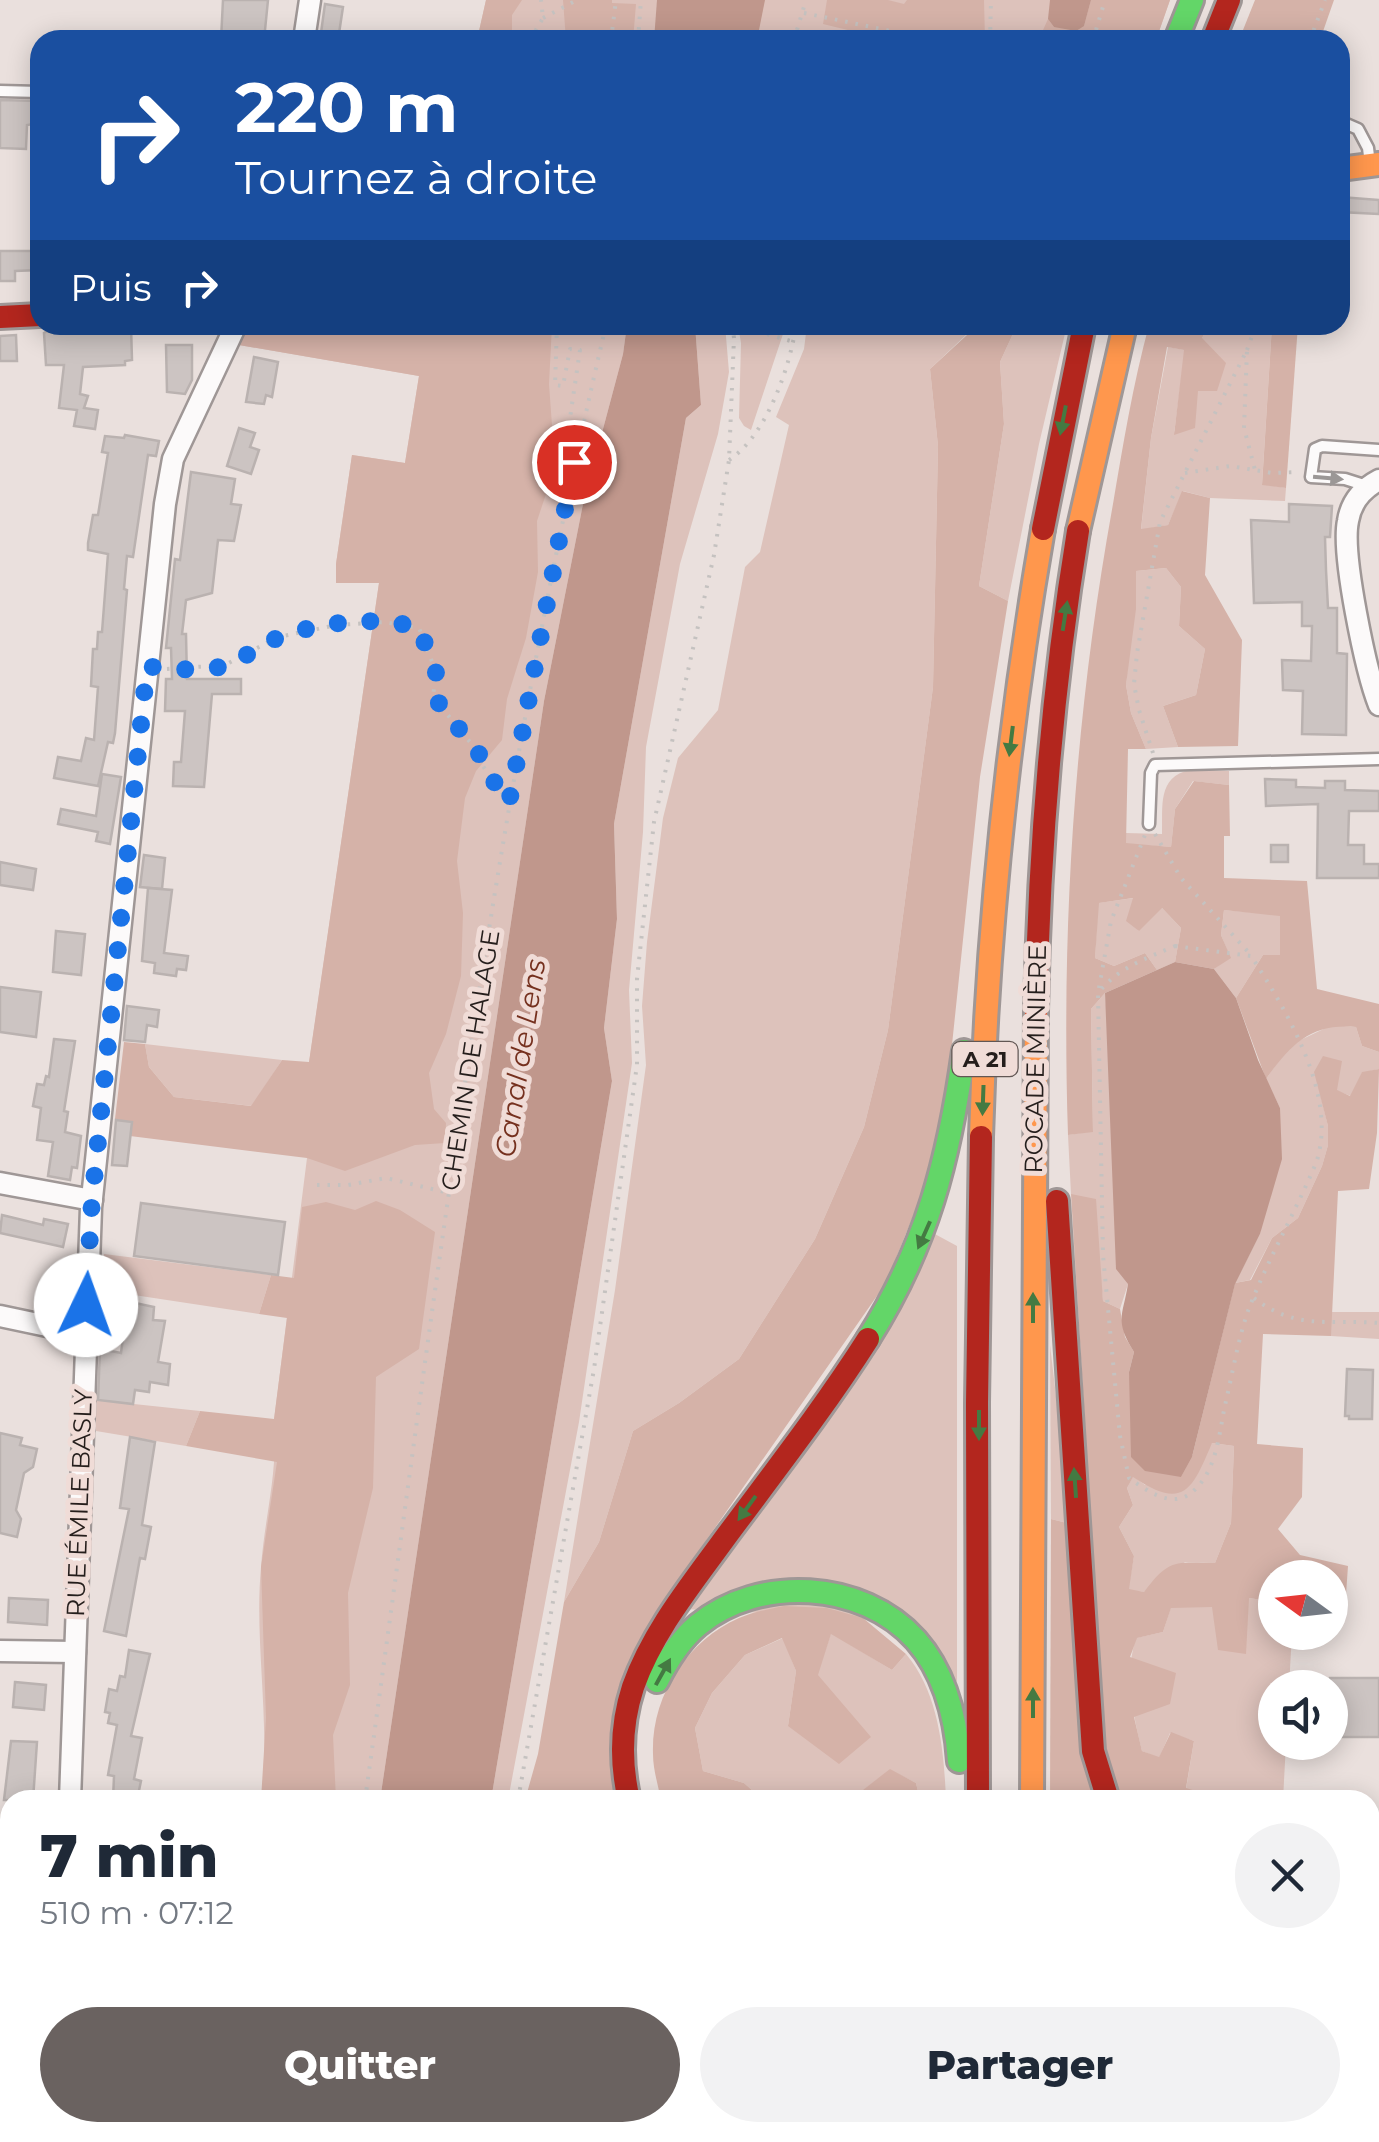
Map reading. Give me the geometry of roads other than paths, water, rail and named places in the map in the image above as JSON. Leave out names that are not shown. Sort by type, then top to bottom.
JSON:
[{"type":"main road","points":[[1180,30],[1192,0]]},
{"type":"main road","points":[[1217,30],[1228,0]]},
{"type":"main road","points":[[0,316],[30,315]]},
{"type":"main road","name":"ROCADE MINIÈRE","points":[[978,1790],[981,1164],[996,879],[1034,578],[1082,335]]},
{"type":"main road","name":"ROCADE MINIÈRE","points":[[1032,1790],[1033,1187],[1038,887],[1057,666],[1078,532],[1122,335]]},
{"type":"main road","points":[[627,1790],[622,1755],[625,1721],[631,1692],[656,1636],[877,1324],[929,1225],[951,1142],[978,914],[996,879]]},
{"type":"main road","points":[[1038,887],[1050,975],[1059,1246],[1093,1751],[1105,1790]]},
{"type":"main road","points":[[645,1790],[640,1766],[641,1734],[658,1678],[676,1650],[698,1625],[726,1606],[790,1590],[838,1595],[860,1602],[905,1629],[922,1648],[937,1673],[957,1730],[960,1790]]},
{"type":"street","points":[[306,30],[310,0]]},
{"type":"street","name":"RUE ÉMILE BASLY","points":[[70,1790],[92,1200],[147,666],[173,460],[231,335]]},
{"type":"street","points":[[1373,483],[1349,514],[1346,544],[1367,668],[1379,705]]},
{"type":"street","points":[[0,1183],[92,1200]]},
{"type":"street","points":[[0,1316],[85,1334]]},
{"type":"street","points":[[0,1651],[74,1652]]},
{"type":"lane","points":[[0,91],[30,92]]},
{"type":"lane","points":[[1350,126],[1358,129],[1374,164]]},
{"type":"lane","points":[[1373,483],[1311,478],[1315,449],[1322,446],[1379,450]]},
{"type":"lane","points":[[1149,824],[1155,764],[1379,759]]},
{"type":"water","points":[[657,0],[765,0],[759,30],[655,30]]},
{"type":"water","points":[[1050,0],[1091,0],[1084,26],[1078,30],[1054,27],[1048,19]]},
{"type":"water","name":"Canal de Lens","points":[[626,335],[696,335],[701,405],[686,418],[614,824],[617,919],[604,1028],[612,1081],[493,1790],[381,1790],[544,701],[583,504]]},
{"type":"water","points":[[1175,962],[1214,969],[1236,998],[1280,1108],[1282,1159],[1260,1234],[1235,1284],[1192,1457],[1181,1477],[1145,1471],[1131,1457],[1129,1372],[1134,1352],[1122,1325],[1128,1284],[1116,1269],[1105,993]]}]
